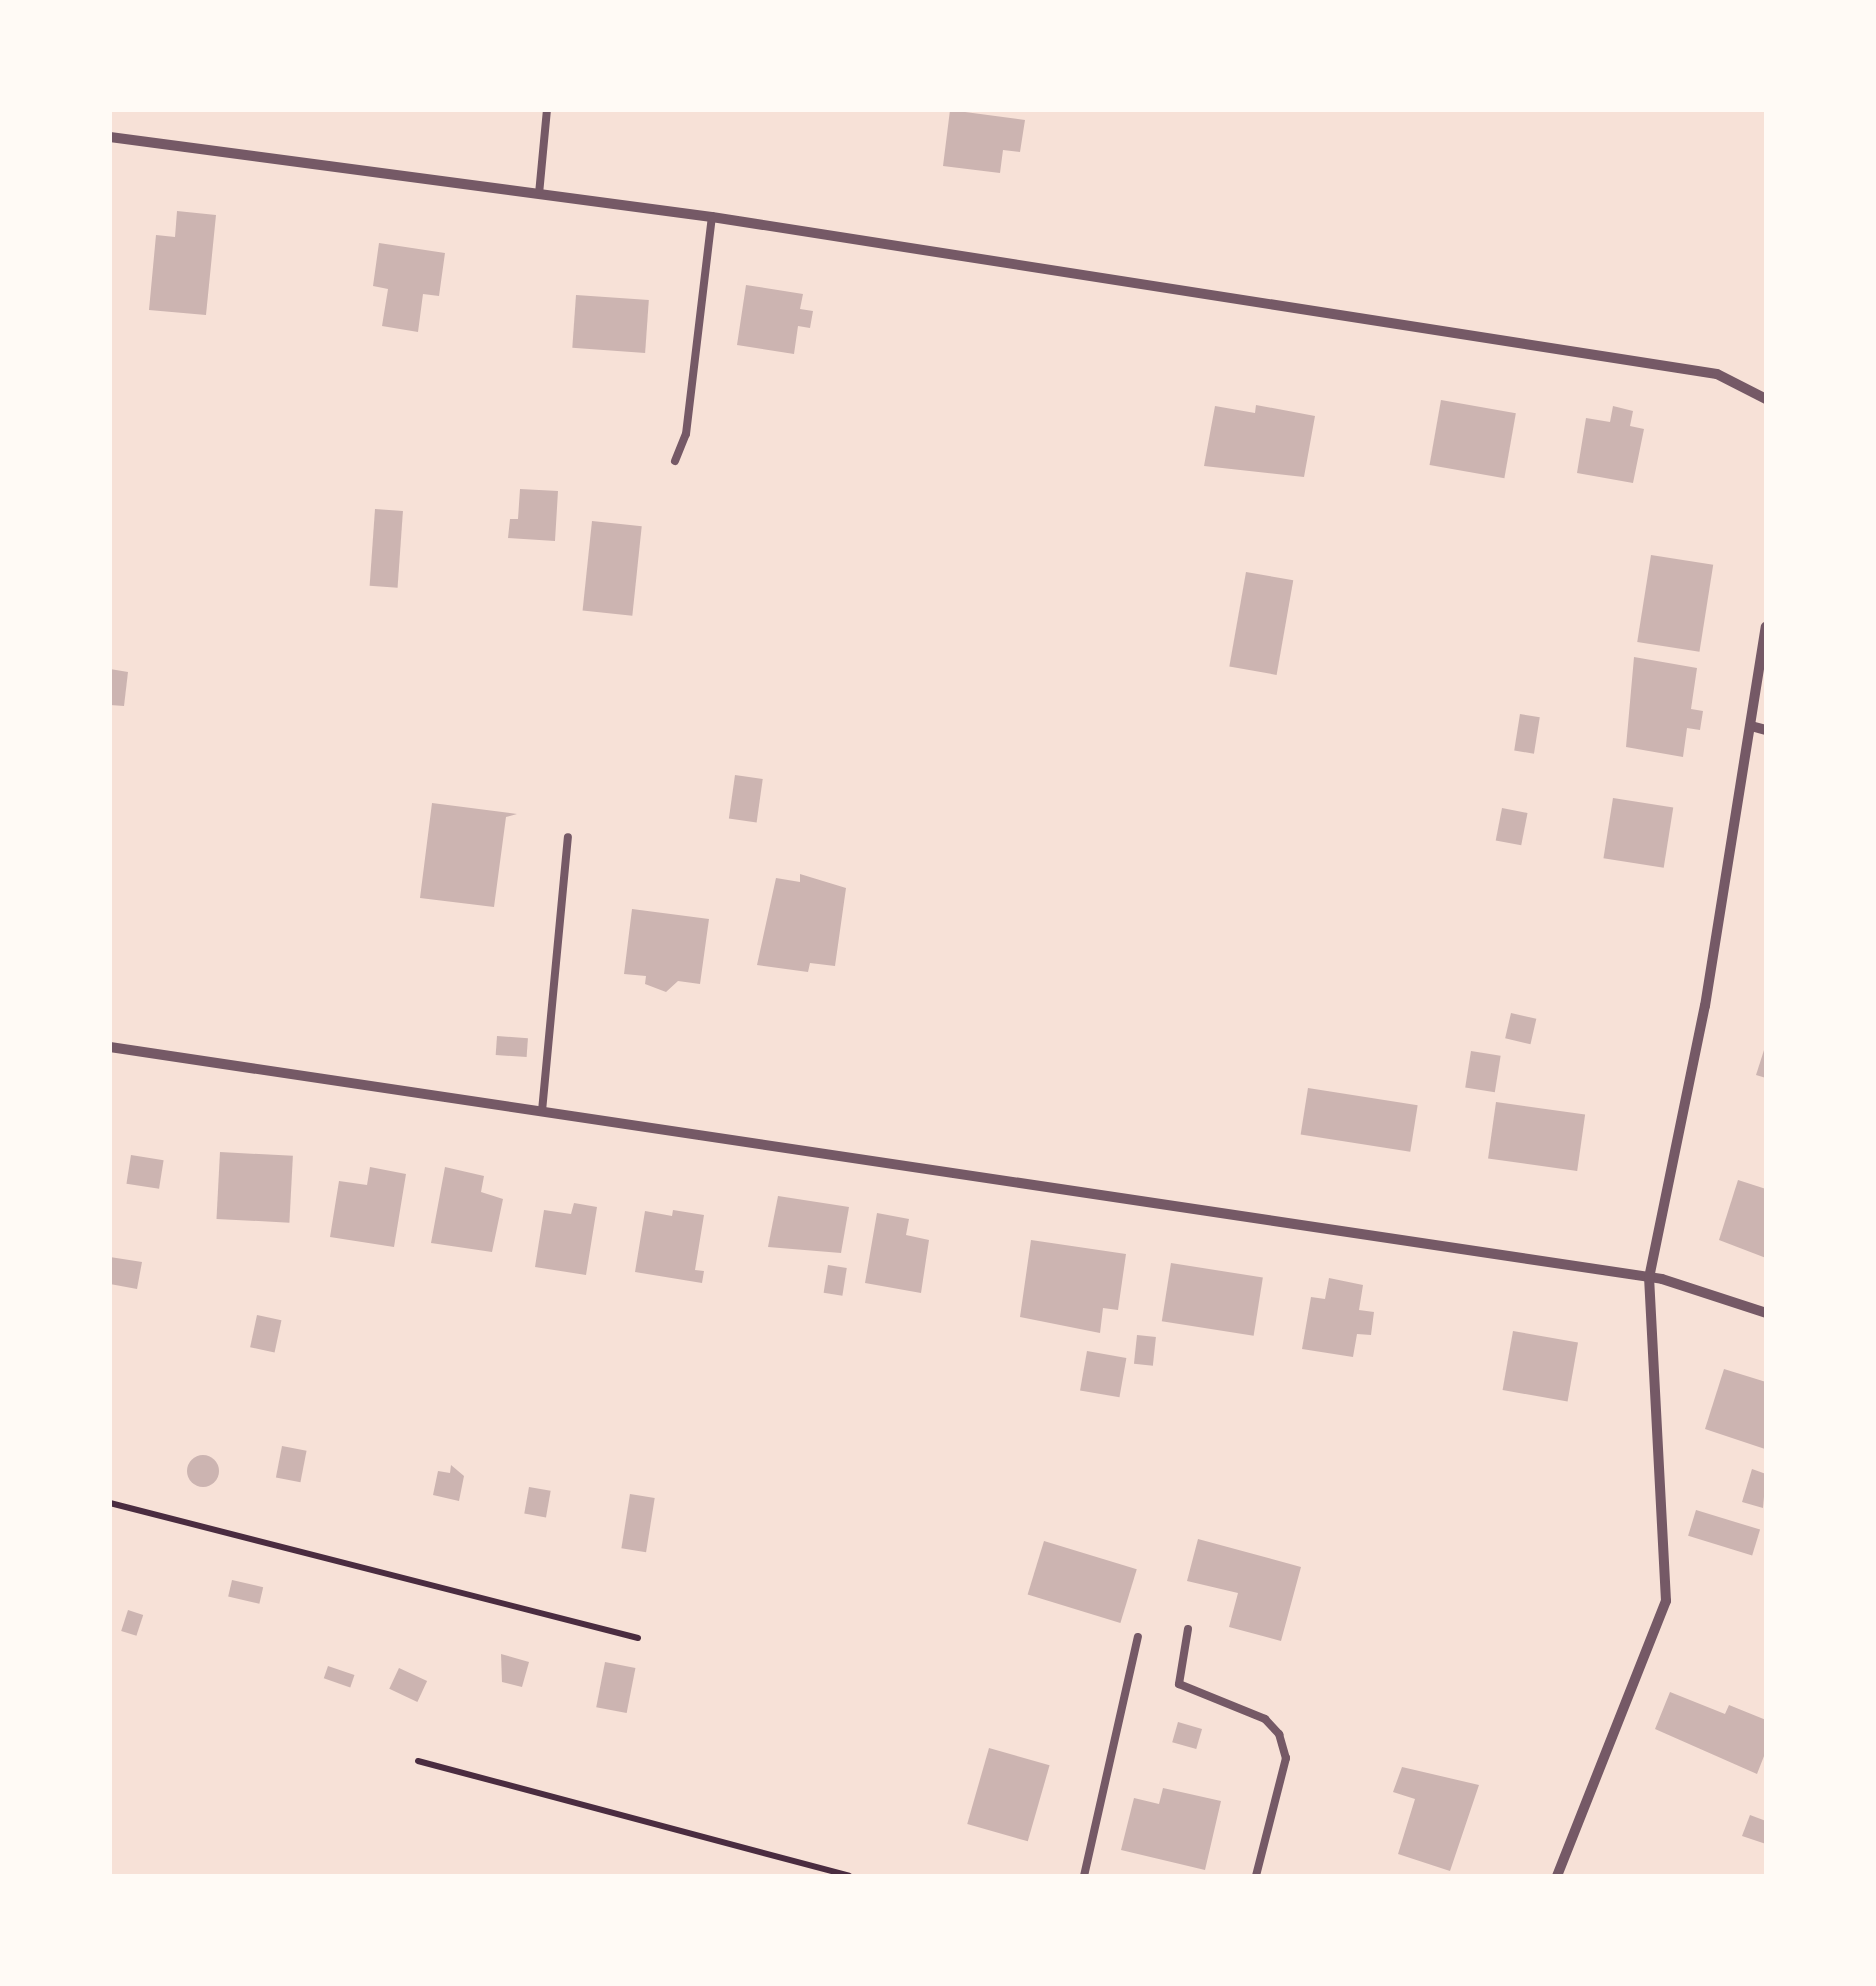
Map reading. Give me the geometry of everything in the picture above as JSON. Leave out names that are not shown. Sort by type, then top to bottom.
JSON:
[{"type":"street","points":[[110,137],[712,218],[1717,374],[1766,400]]},
{"type":"street","points":[[1557,1876],[1666,1600],[1649,1278],[1705,1006],[1766,628]]},
{"type":"street","points":[[1751,726],[1766,730]]},
{"type":"street","points":[[110,1047],[1649,1278],[1766,1312]]},
{"type":"lane","points":[[539,194],[547,110]]},
{"type":"lane","points":[[675,461],[686,434],[712,218]]},
{"type":"lane","points":[[542,1111],[568,838]]},
{"type":"lane","points":[[1188,1629],[1179,1684],[1265,1719],[1280,1734],[1286,1758],[1256,1876]]},
{"type":"lane","points":[[1084,1876],[1138,1637]]},
{"type":"path","points":[[110,1503],[638,1638]]},
{"type":"path","points":[[418,1761],[849,1876]]},
{"type":"building","points":[[950,110],[1025,120],[1020,152],[1003,150],[1000,173],[943,166]]},
{"type":"building","points":[[177,211],[216,215],[206,315],[149,310],[156,235],[175,237]]},
{"type":"building","points":[[379,243],[445,253],[439,296],[423,294],[418,332],[382,326],[388,289],[373,286]]},
{"type":"building","points":[[746,285],[803,294],[800,309],[813,311],[810,328],[798,326],[794,354],[737,345]]},
{"type":"building","points":[[576,295],[649,300],[645,353],[572,348]]},
{"type":"building","points":[[1441,400],[1516,413],[1504,478],[1430,465]]},
{"type":"building","points":[[1256,405],[1315,416],[1304,477],[1204,466],[1215,406],[1255,413]]},
{"type":"building","points":[[1613,406],[1633,411],[1630,426],[1644,429],[1633,483],[1577,473],[1586,418],[1610,422]]},
{"type":"building","points":[[520,489],[558,491],[555,541],[508,538],[510,519],[518,519]]},
{"type":"building","points":[[375,509],[403,511],[398,588],[370,586]]},
{"type":"building","points":[[592,521],[642,526],[632,616],[583,611]]},
{"type":"building","points":[[1651,555],[1713,565],[1699,652],[1637,642]]},
{"type":"building","points":[[1246,572],[1293,580],[1277,675],[1229,667]]},
{"type":"building","points":[[1634,657],[1697,668],[1691,709],[1703,711],[1700,730],[1687,728],[1683,757],[1626,747]]},
{"type":"building","points":[[110,669],[128,672],[124,706],[110,705]]},
{"type":"building","points":[[1520,714],[1540,717],[1534,754],[1514,751]]},
{"type":"building","points":[[735,775],[763,779],[757,822],[729,819]]},
{"type":"building","points":[[1613,798],[1673,808],[1664,868],[1603,858]]},
{"type":"building","points":[[432,803],[517,814],[506,817],[494,907],[420,898]]},
{"type":"building","points":[[1502,808],[1528,813],[1521,845],[1496,840]]},
{"type":"building","points":[[800,874],[846,888],[835,966],[810,963],[808,972],[757,965],[776,878],[800,882]]},
{"type":"building","points":[[632,909],[709,919],[700,984],[678,981],[666,992],[645,984],[646,976],[624,974]]},
{"type":"building","points":[[1511,1013],[1536,1019],[1530,1044],[1505,1038]]},
{"type":"building","points":[[497,1036],[528,1038],[527,1057],[496,1055]]},
{"type":"building","points":[[1766,1047],[1766,1078],[1756,1075]]},
{"type":"building","points":[[1471,1051],[1501,1056],[1495,1092],[1465,1088]]},
{"type":"building","points":[[1308,1088],[1418,1105],[1410,1152],[1301,1134]]},
{"type":"building","points":[[1496,1102],[1585,1115],[1577,1171],[1488,1158]]},
{"type":"building","points":[[220,1152],[293,1156],[289,1223],[216,1219]]},
{"type":"building","points":[[131,1155],[164,1160],[159,1189],[126,1184]]},
{"type":"building","points":[[370,1167],[406,1174],[394,1247],[330,1237],[339,1181],[367,1185]]},
{"type":"building","points":[[445,1167],[484,1176],[481,1192],[503,1199],[492,1252],[431,1243]]},
{"type":"building","points":[[1738,1180],[1766,1189],[1766,1258],[1719,1240]]},
{"type":"building","points":[[778,1196],[849,1207],[841,1253],[768,1247]]},
{"type":"building","points":[[574,1203],[597,1207],[586,1275],[535,1267],[544,1210],[571,1214]]},
{"type":"building","points":[[673,1210],[704,1215],[695,1270],[704,1271],[702,1283],[635,1272],[645,1211],[672,1216]]},
{"type":"building","points":[[877,1213],[909,1219],[906,1235],[929,1240],[921,1293],[865,1283]]},
{"type":"building","points":[[1031,1240],[1126,1254],[1118,1310],[1103,1308],[1100,1333],[1020,1317]]},
{"type":"building","points":[[110,1257],[142,1262],[137,1289],[110,1284]]},
{"type":"building","points":[[1171,1263],[1263,1278],[1254,1336],[1162,1321]]},
{"type":"building","points":[[828,1265],[847,1268],[842,1296],[824,1293]]},
{"type":"building","points":[[1329,1278],[1363,1285],[1359,1310],[1374,1312],[1371,1335],[1357,1334],[1353,1357],[1302,1349],[1311,1297],[1325,1299]]},
{"type":"building","points":[[257,1315],[281,1320],[275,1352],[250,1347]]},
{"type":"building","points":[[1513,1331],[1578,1342],[1568,1402],[1503,1390]]},
{"type":"building","points":[[1137,1335],[1156,1337],[1153,1366],[1134,1364]]},
{"type":"building","points":[[1087,1351],[1126,1358],[1119,1397],[1080,1390]]},
{"type":"building","points":[[1724,1369],[1766,1382],[1765,1449],[1705,1429]]},
{"type":"building","points":[[282,1446],[307,1451],[300,1482],[276,1477]]},
{"type":"building","points":[[203,1455],[214,1460],[219,1471],[214,1482],[203,1487],[192,1482],[187,1471],[192,1460]]},
{"type":"building","points":[[451,1465],[464,1476],[459,1501],[433,1495],[438,1471],[450,1473]]},
{"type":"building","points":[[1752,1469],[1766,1474],[1763,1508],[1742,1502]]},
{"type":"building","points":[[529,1487],[551,1491],[546,1517],[524,1514]]},
{"type":"building","points":[[630,1494],[655,1498],[646,1552],[621,1548]]},
{"type":"building","points":[[1696,1510],[1760,1530],[1752,1555],[1688,1536]]},
{"type":"building","points":[[1198,1539],[1301,1567],[1281,1641],[1229,1627],[1238,1593],[1187,1581]]},
{"type":"building","points":[[1044,1541],[1137,1569],[1120,1623],[1028,1595]]},
{"type":"building","points":[[232,1580],[263,1587],[259,1604],[228,1597]]},
{"type":"building","points":[[128,1610],[143,1615],[136,1636],[121,1631]]},
{"type":"building","points":[[501,1654],[529,1662],[522,1687],[502,1682]]},
{"type":"building","points":[[605,1662],[635,1668],[627,1713],[596,1707]]},
{"type":"building","points":[[328,1666],[354,1675],[350,1687],[324,1678]]},
{"type":"building","points":[[399,1668],[427,1681],[417,1702],[389,1689]]},
{"type":"building","points":[[1670,1692],[1725,1714],[1729,1705],[1766,1720],[1766,1751],[1757,1774],[1655,1729]]},
{"type":"building","points":[[1178,1722],[1202,1729],[1196,1749],[1172,1742]]},
{"type":"building","points":[[989,1748],[1050,1765],[1028,1841],[967,1824]]},
{"type":"building","points":[[1402,1767],[1479,1785],[1450,1871],[1398,1854],[1415,1799],[1393,1792]]},
{"type":"building","points":[[1163,1788],[1221,1801],[1205,1870],[1121,1850],[1134,1798],[1159,1804]]},
{"type":"building","points":[[1750,1815],[1766,1821],[1766,1844],[1742,1836]]}]
